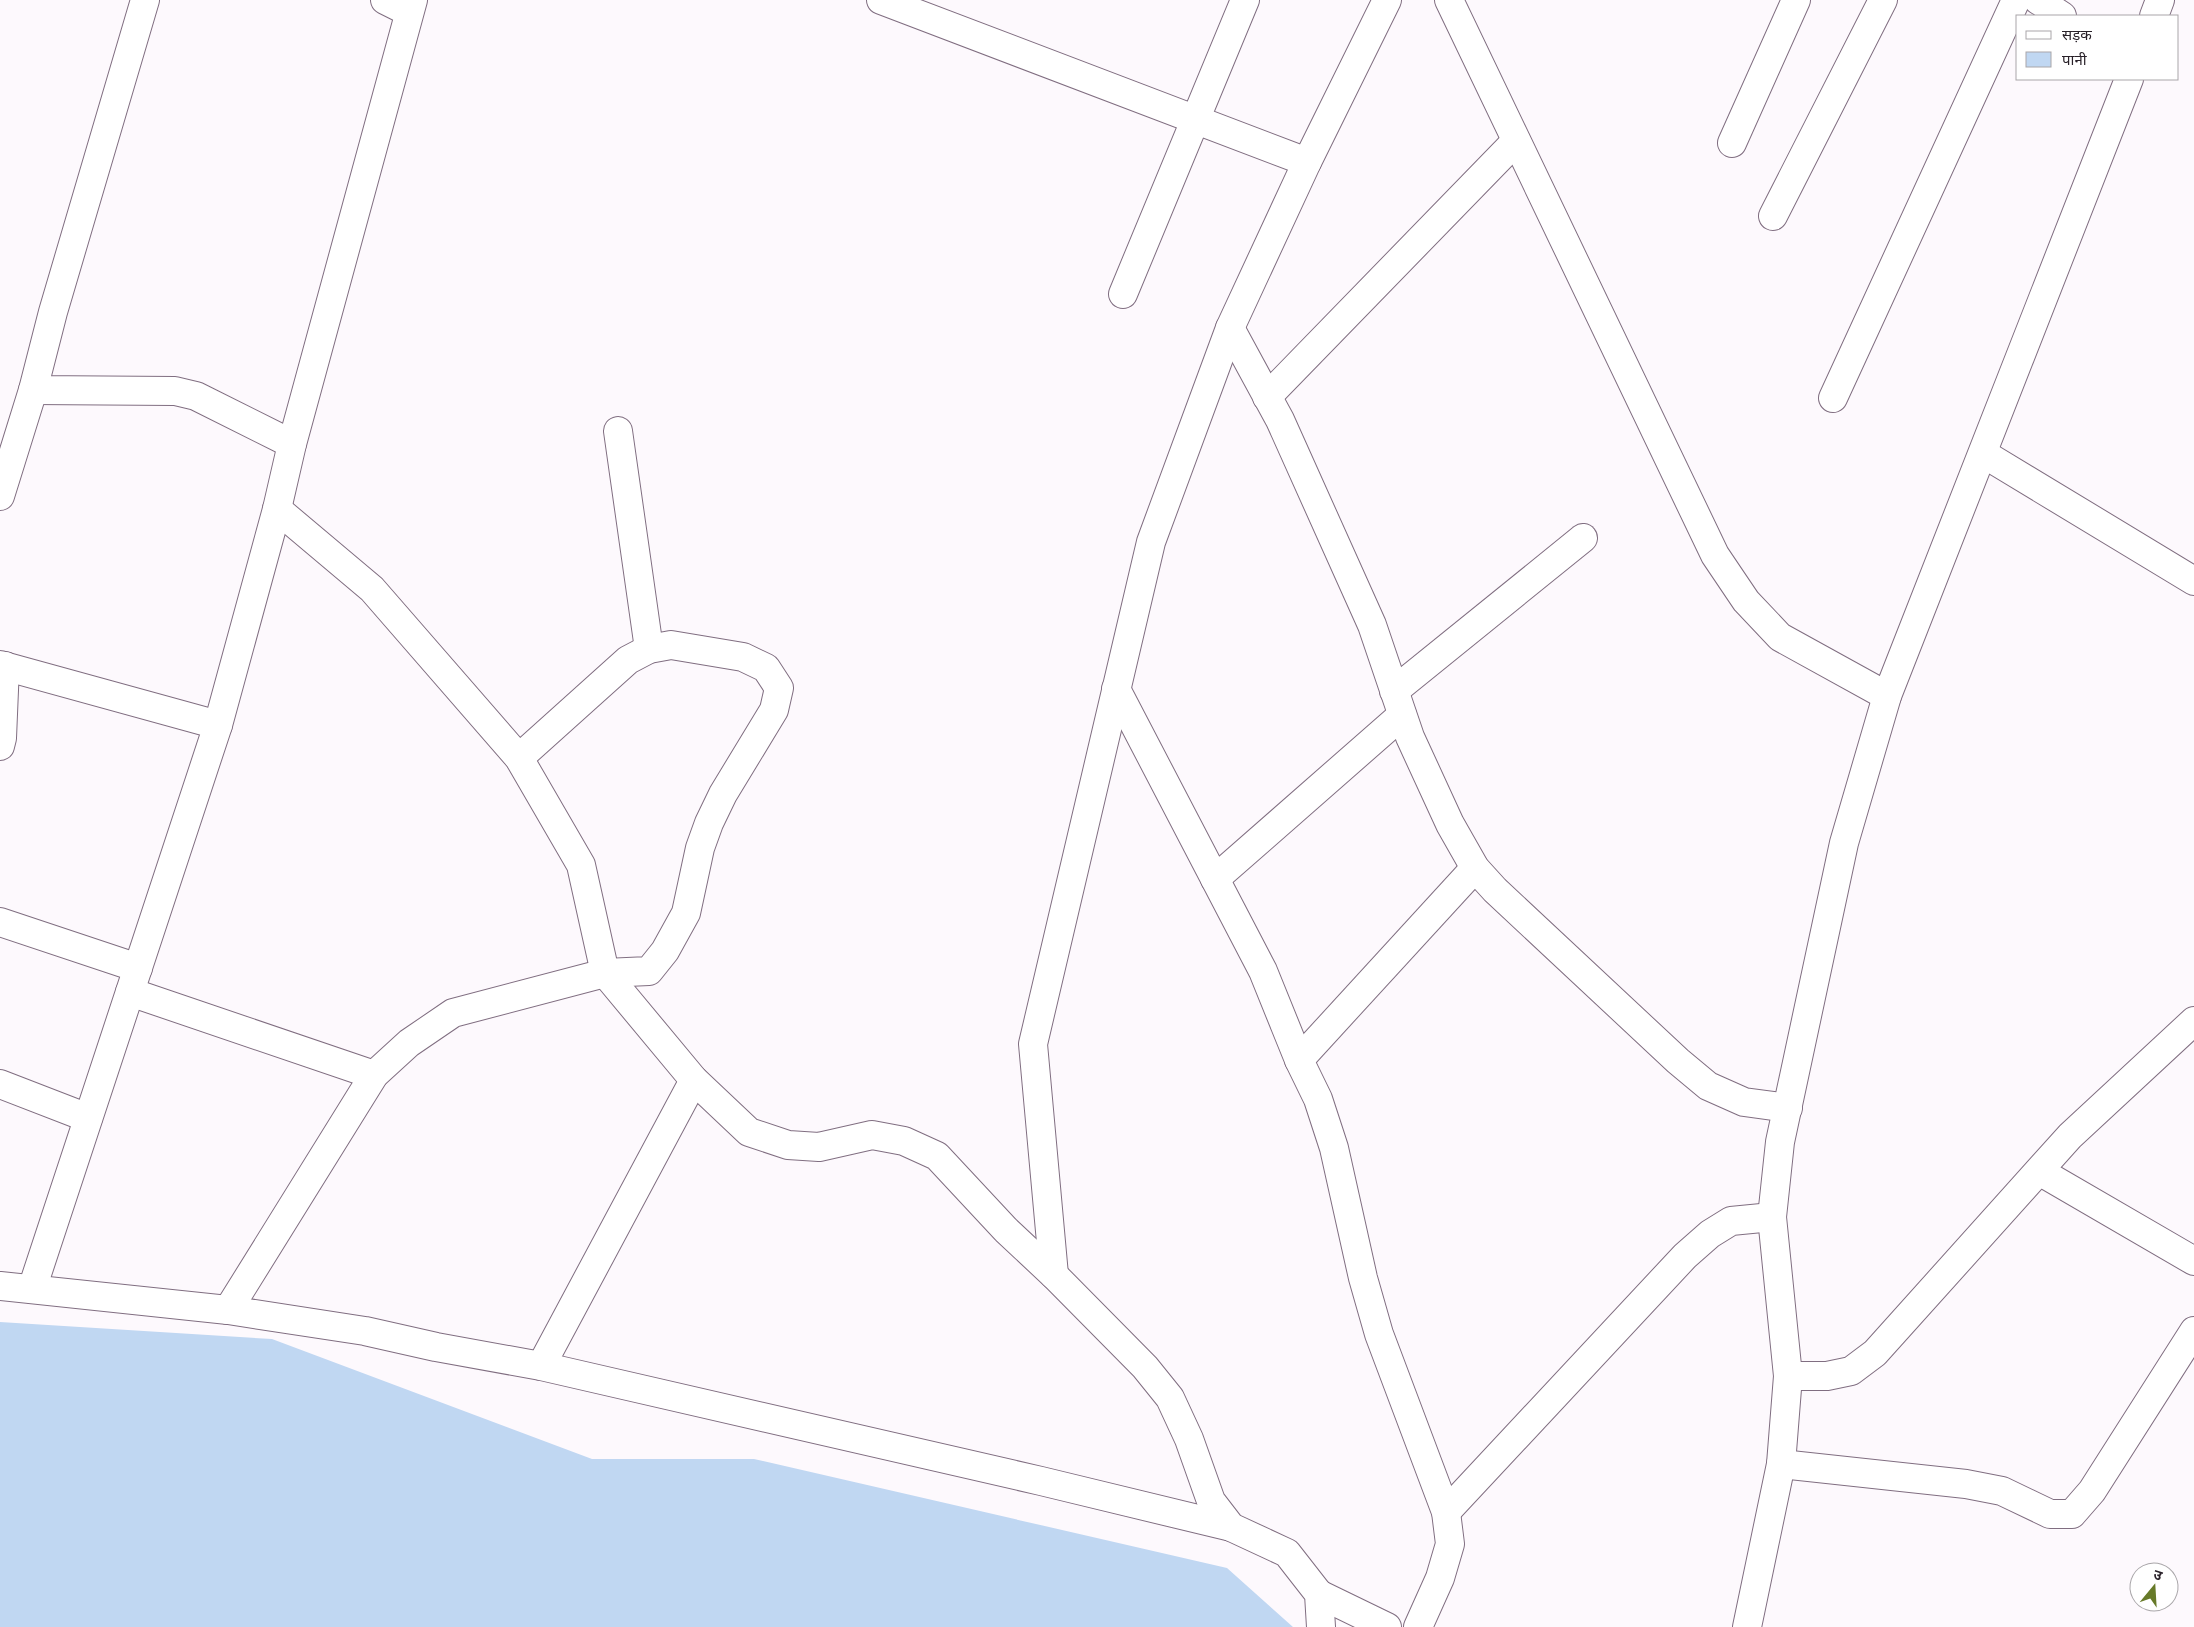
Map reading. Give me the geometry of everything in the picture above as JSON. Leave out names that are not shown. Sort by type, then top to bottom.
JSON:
[{"type":"street","points":[[0,496],[33,390],[53,312],[145,0]]},
{"type":"street","points":[[32,1289],[218,725],[411,6],[385,0]]},
{"type":"street","points":[[881,0],[921,7],[1195,120],[1307,162]]},
{"type":"street","points":[[1124,294],[1245,0]]},
{"type":"street","points":[[1054,1275],[1033,1044],[1151,542],[1230,328],[1307,162],[1387,0]]},
{"type":"street","points":[[1449,0],[1715,556],[1746,600],[1780,637],[1887,696]]},
{"type":"street","points":[[1732,143],[1796,0]]},
{"type":"street","points":[[1773,216],[1883,0]]},
{"type":"street","points":[[1833,398],[2016,0]]},
{"type":"street","points":[[2038,0],[2060,15]]},
{"type":"street","points":[[2154,15],[2160,0]]},
{"type":"street","points":[[1747,1627],[1781,1464],[1788,1376],[1772,1217],[1780,1142],[1844,843],[1887,696],[1984,454],[2129,80]]},
{"type":"street","points":[[1267,397],[1516,140]]},
{"type":"street","points":[[1230,328],[1280,420],[1372,625],[1410,737],[1446,815],[1475,868],[1495,890],[1678,1062],[1708,1086],[1744,1102],[1788,1108]]},
{"type":"street","points":[[33,390],[175,391],[196,396],[292,444]]},
{"type":"street","points":[[618,431],[649,649]]},
{"type":"street","points":[[1984,454],[2194,581]]},
{"type":"street","points":[[277,509],[372,589],[519,758],[581,865],[605,973],[694,1080],[750,1132],[788,1145],[818,1147],[872,1135],[904,1141],[937,1156],[1006,1230],[1054,1275],[1145,1367],[1170,1398],[1189,1439],[1211,1501],[1231,1527]]},
{"type":"street","points":[[1215,879],[1398,703],[1583,538]]},
{"type":"street","points":[[228,1310],[374,1075],[409,1043],[453,1013],[605,973],[649,971],[665,951],[686,913],[700,848],[709,824],[724,794],[774,710],[779,688],[766,668],[743,657],[671,645],[649,649],[628,660],[519,758]]},
{"type":"street","points":[[0,746],[2,738],[3,666],[218,725]]},
{"type":"street","points":[[1116,689],[1263,970],[1299,1060],[1318,1099],[1334,1148],[1363,1278],[1379,1334],[1446,1512],[1450,1544],[1440,1578],[1418,1627]]},
{"type":"street","points":[[1299,1060],[1475,868]]},
{"type":"street","points":[[0,922],[134,980],[374,1075]]},
{"type":"street","points":[[1788,1376],[1828,1376],[1851,1371],[1875,1353],[2070,1136],[2194,1021]]},
{"type":"street","points":[[541,1366],[694,1080]]},
{"type":"street","points":[[0,1084],[88,1118]]},
{"type":"street","points":[[2039,1171],[2194,1261]]},
{"type":"street","points":[[1446,1512],[1685,1256],[1710,1234],[1731,1221],[1772,1217]]},
{"type":"street","points":[[0,1286],[228,1310],[364,1331],[436,1347],[541,1366],[1022,1476],[1231,1527],[1287,1553],[1319,1594],[1387,1627]]},
{"type":"street","points":[[1781,1464],[1966,1484],[2002,1491],[2050,1514],[2072,1514],[2092,1491],[2194,1331]]},
{"type":"street","points":[[1319,1594],[1321,1627]]},
{"type":"water","points":[[0,1322],[272,1339],[592,1459],[754,1459],[1227,1568],[1293,1627],[0,1627]]}]
